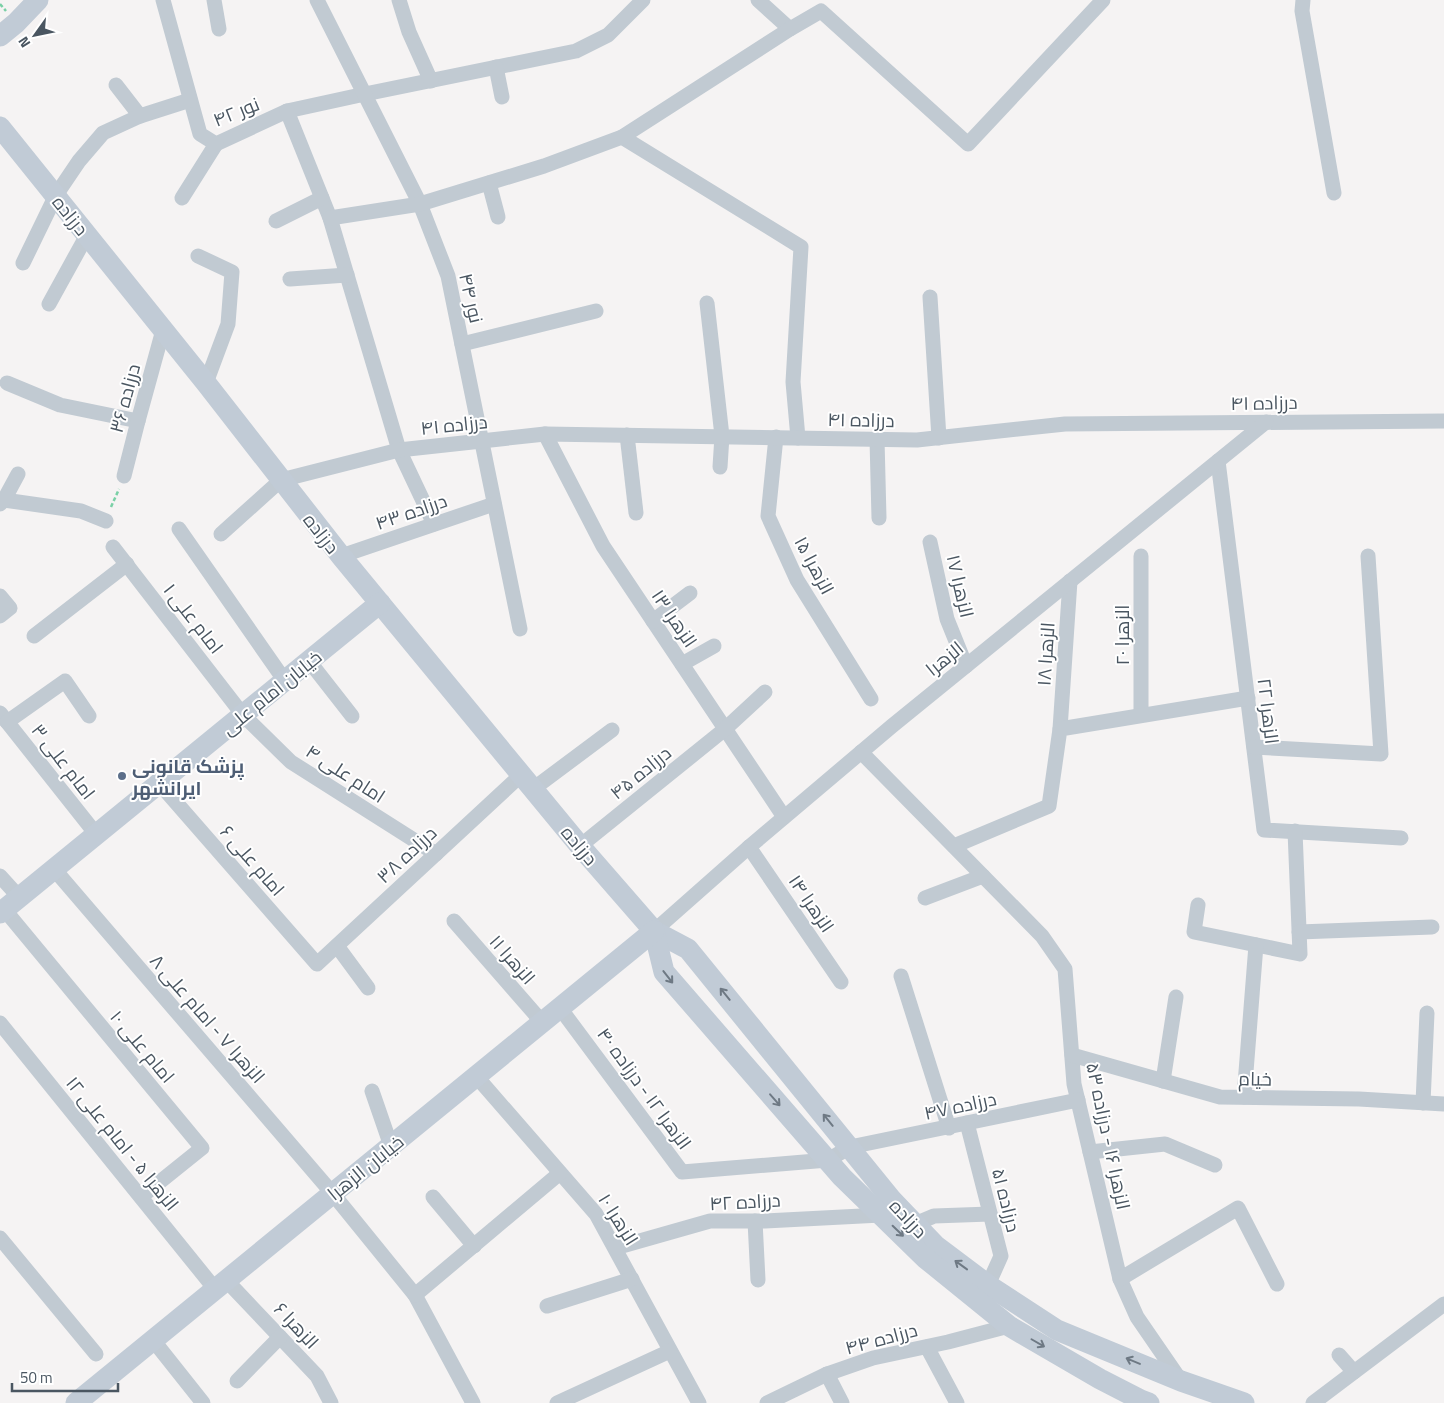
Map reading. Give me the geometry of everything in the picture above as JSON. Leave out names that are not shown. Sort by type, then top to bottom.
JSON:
[{"type":"main road","points":[[0,36],[16,23],[38,0]]},
{"type":"main road","name":"درزاده","points":[[0,127],[206,383],[341,556],[580,846],[654,931],[688,949],[892,1200],[936,1246],[988,1284],[1057,1330],[1181,1381],[1244,1403]]},
{"type":"main road","name":"خیابان امام علی","points":[[8,906],[380,604]]},
{"type":"main road","name":"درزاده","points":[[654,931],[664,972],[842,1177],[925,1258],[1009,1326],[1142,1402]]},
{"type":"main road","name":"خیابان الزهرا","points":[[76,1403],[654,931]]},
{"type":"street","name":"نور ۴۲","points":[[163,0],[200,134],[216,144],[286,112],[576,51],[608,35],[643,0]]},
{"type":"street","points":[[214,0],[219,29]]},
{"type":"street","name":"نور ۴۴","points":[[317,0],[420,204],[448,276],[520,629]]},
{"type":"street","points":[[399,0],[409,32],[431,81]]},
{"type":"street","points":[[758,0],[790,29]]},
{"type":"street","points":[[330,218],[420,204],[544,166],[622,138],[827,5],[968,144],[1103,0]]},
{"type":"street","points":[[1303,0],[1302,11],[1334,193]]},
{"type":"street","points":[[496,68],[502,97]]},
{"type":"street","points":[[116,85],[140,116]]},
{"type":"street","points":[[23,263],[56,195],[79,161],[103,133],[140,116],[190,100]]},
{"type":"street","points":[[286,112],[330,218],[399,450],[434,524]]},
{"type":"street","points":[[622,138],[801,247],[793,382],[798,438]]},
{"type":"street","points":[[182,198],[216,144]]},
{"type":"street","points":[[489,183],[498,217]]},
{"type":"street","points":[[276,221],[322,198]]},
{"type":"street","points":[[49,304],[87,235]]},
{"type":"street","points":[[198,256],[232,272],[228,324],[206,383]]},
{"type":"street","points":[[290,279],[347,275]]},
{"type":"street","points":[[930,297],[939,438]]},
{"type":"street","points":[[707,303],[722,436],[720,467]]},
{"type":"street","points":[[462,344],[596,311]]},
{"type":"street","name":"درزاده ۳۶","points":[[124,476],[163,330]]},
{"type":"street","points":[[7,383],[60,405],[138,420]]},
{"type":"street","name":"درزاده ۴۱","points":[[281,480],[399,450],[546,434],[917,440],[1065,424],[1444,420]]},
{"type":"street","name":"الزهرا","points":[[654,931],[861,752],[1266,422]]},
{"type":"street","name":"الزهرا ۱۳","points":[[546,434],[603,546],[784,817]]},
{"type":"street","points":[[627,435],[636,513]]},
{"type":"street","name":"الزهرا ۱۵","points":[[776,438],[768,516],[797,580],[871,699]]},
{"type":"street","points":[[877,439],[879,518]]},
{"type":"street","name":"الزهرا ۲۲","points":[[1218,461],[1264,830],[1401,838]]},
{"type":"street","points":[[18,474],[2,502],[81,511],[106,521]]},
{"type":"street","points":[[221,534],[281,480]]},
{"type":"street","name":"درزاده ۴۳","points":[[341,556],[494,504]]},
{"type":"street","points":[[179,529],[285,681]]},
{"type":"street","name":"الزهرا ۱۷","points":[[930,542],[947,619],[966,666]]},
{"type":"street","name":"امام علی ۱","points":[[113,547],[243,714]]},
{"type":"street","name":"الزهرا ۲۰","points":[[1141,556],[1141,715]]},
{"type":"street","points":[[1254,747],[1381,754],[1368,556]]},
{"type":"street","points":[[34,636],[127,564]]},
{"type":"street","name":"الزهرا ۱۸","points":[[954,846],[1049,806],[1060,729],[1070,581]]},
{"type":"street","points":[[653,621],[690,593]]},
{"type":"street","points":[[0,596],[5,612]]},
{"type":"street","points":[[682,664],[714,646]]},
{"type":"street","points":[[309,661],[352,716]]},
{"type":"street","points":[[4,717],[65,681],[89,716]]},
{"type":"street","name":"درزاده ۴۵","points":[[580,846],[725,729],[764,692]]},
{"type":"street","points":[[1060,729],[1248,698]]},
{"type":"street","name":"امام علی ۴","points":[[243,714],[292,762],[436,854]]},
{"type":"street","name":"امام علی ۳","points":[[4,717],[96,834]]},
{"type":"street","name":"درزاده ۳۸","points":[[318,964],[436,854],[527,782],[612,730]]},
{"type":"street","name":"الزهرا ۱۶ - درزاده ۵۳","points":[[861,752],[1042,936],[1065,969],[1074,1084],[1120,1279],[1137,1317],[1181,1381]]},
{"type":"street","name":"امام علی ۶","points":[[159,783],[318,964]]},
{"type":"street","points":[[1198,905],[1194,932],[1300,954],[1295,832]]},
{"type":"street","name":"الزهرا ۱۴","points":[[749,847],[841,982]]},
{"type":"street","name":"الزهرا ۷ - امام علی ۸","points":[[54,869],[333,1194],[415,1295],[472,1403]]},
{"type":"street","points":[[0,876],[8,906]]},
{"type":"street","points":[[925,898],[983,876]]},
{"type":"street","name":"امام علی ۱۰","points":[[8,906],[202,1148],[141,1197]]},
{"type":"street","name":"الزهرا ۱۱","points":[[454,921],[542,1022]]},
{"type":"street","points":[[1299,932],[1432,927]]},
{"type":"street","points":[[1244,1097],[1256,945]]},
{"type":"street","points":[[337,946],[368,988]]},
{"type":"street","points":[[901,976],[948,1128]]},
{"type":"street","points":[[1163,1081],[1176,997]]},
{"type":"street","name":"الزهرا ۱۲ - درزاده ۴۰","points":[[560,1008],[682,1172],[828,1160]]},
{"type":"street","points":[[1423,1103],[1427,1013]]},
{"type":"street","name":"الزهرا ۵ - امام علی ۱۲","points":[[0,1023],[141,1197],[221,1285]]},
{"type":"street","name":"خیام","points":[[1072,1055],[1220,1097],[1358,1099],[1444,1104]]},
{"type":"street","name":"الزهرا ۱۰","points":[[476,1076],[596,1214],[699,1403]]},
{"type":"street","points":[[372,1091],[391,1146]]},
{"type":"street","name":"درزاده ۴۷","points":[[828,1160],[850,1147],[1078,1100]]},
{"type":"street","name":"درزاده ۵۱","points":[[967,1123],[1000,1256],[988,1284]]},
{"type":"street","points":[[1090,1152],[1165,1144],[1215,1165]]},
{"type":"street","points":[[415,1295],[560,1172]]},
{"type":"street","points":[[433,1197],[474,1246]]},
{"type":"street","points":[[1120,1279],[1238,1208],[1277,1284]]},
{"type":"street","name":"درزاده ۴۲","points":[[615,1248],[710,1221],[755,1221],[881,1214]]},
{"type":"street","points":[[915,1224],[934,1216],[990,1214]]},
{"type":"street","points":[[755,1221],[758,1280]]},
{"type":"street","points":[[0,1238],[96,1354]]},
{"type":"street","points":[[547,1306],[632,1279]]},
{"type":"street","name":"الزهرا ۶","points":[[221,1285],[280,1337],[317,1376],[331,1403]]},
{"type":"street","points":[[1313,1403],[1444,1304]]},
{"type":"street","name":"درزاده ۴۴","points":[[768,1403],[827,1374],[873,1358],[927,1347],[1009,1326]]},
{"type":"street","points":[[237,1380],[280,1337]]},
{"type":"street","points":[[153,1340],[203,1403]]},
{"type":"street","points":[[927,1347],[957,1403]]},
{"type":"street","points":[[557,1403],[670,1350]]},
{"type":"street","points":[[1339,1355],[1354,1372]]},
{"type":"street","points":[[827,1374],[842,1403]]},
{"type":"path","points":[[106,521],[124,476]]},
{"type":"place","name":"پزشک قانونی ایرانشهر","points":[[122,776]]}]
